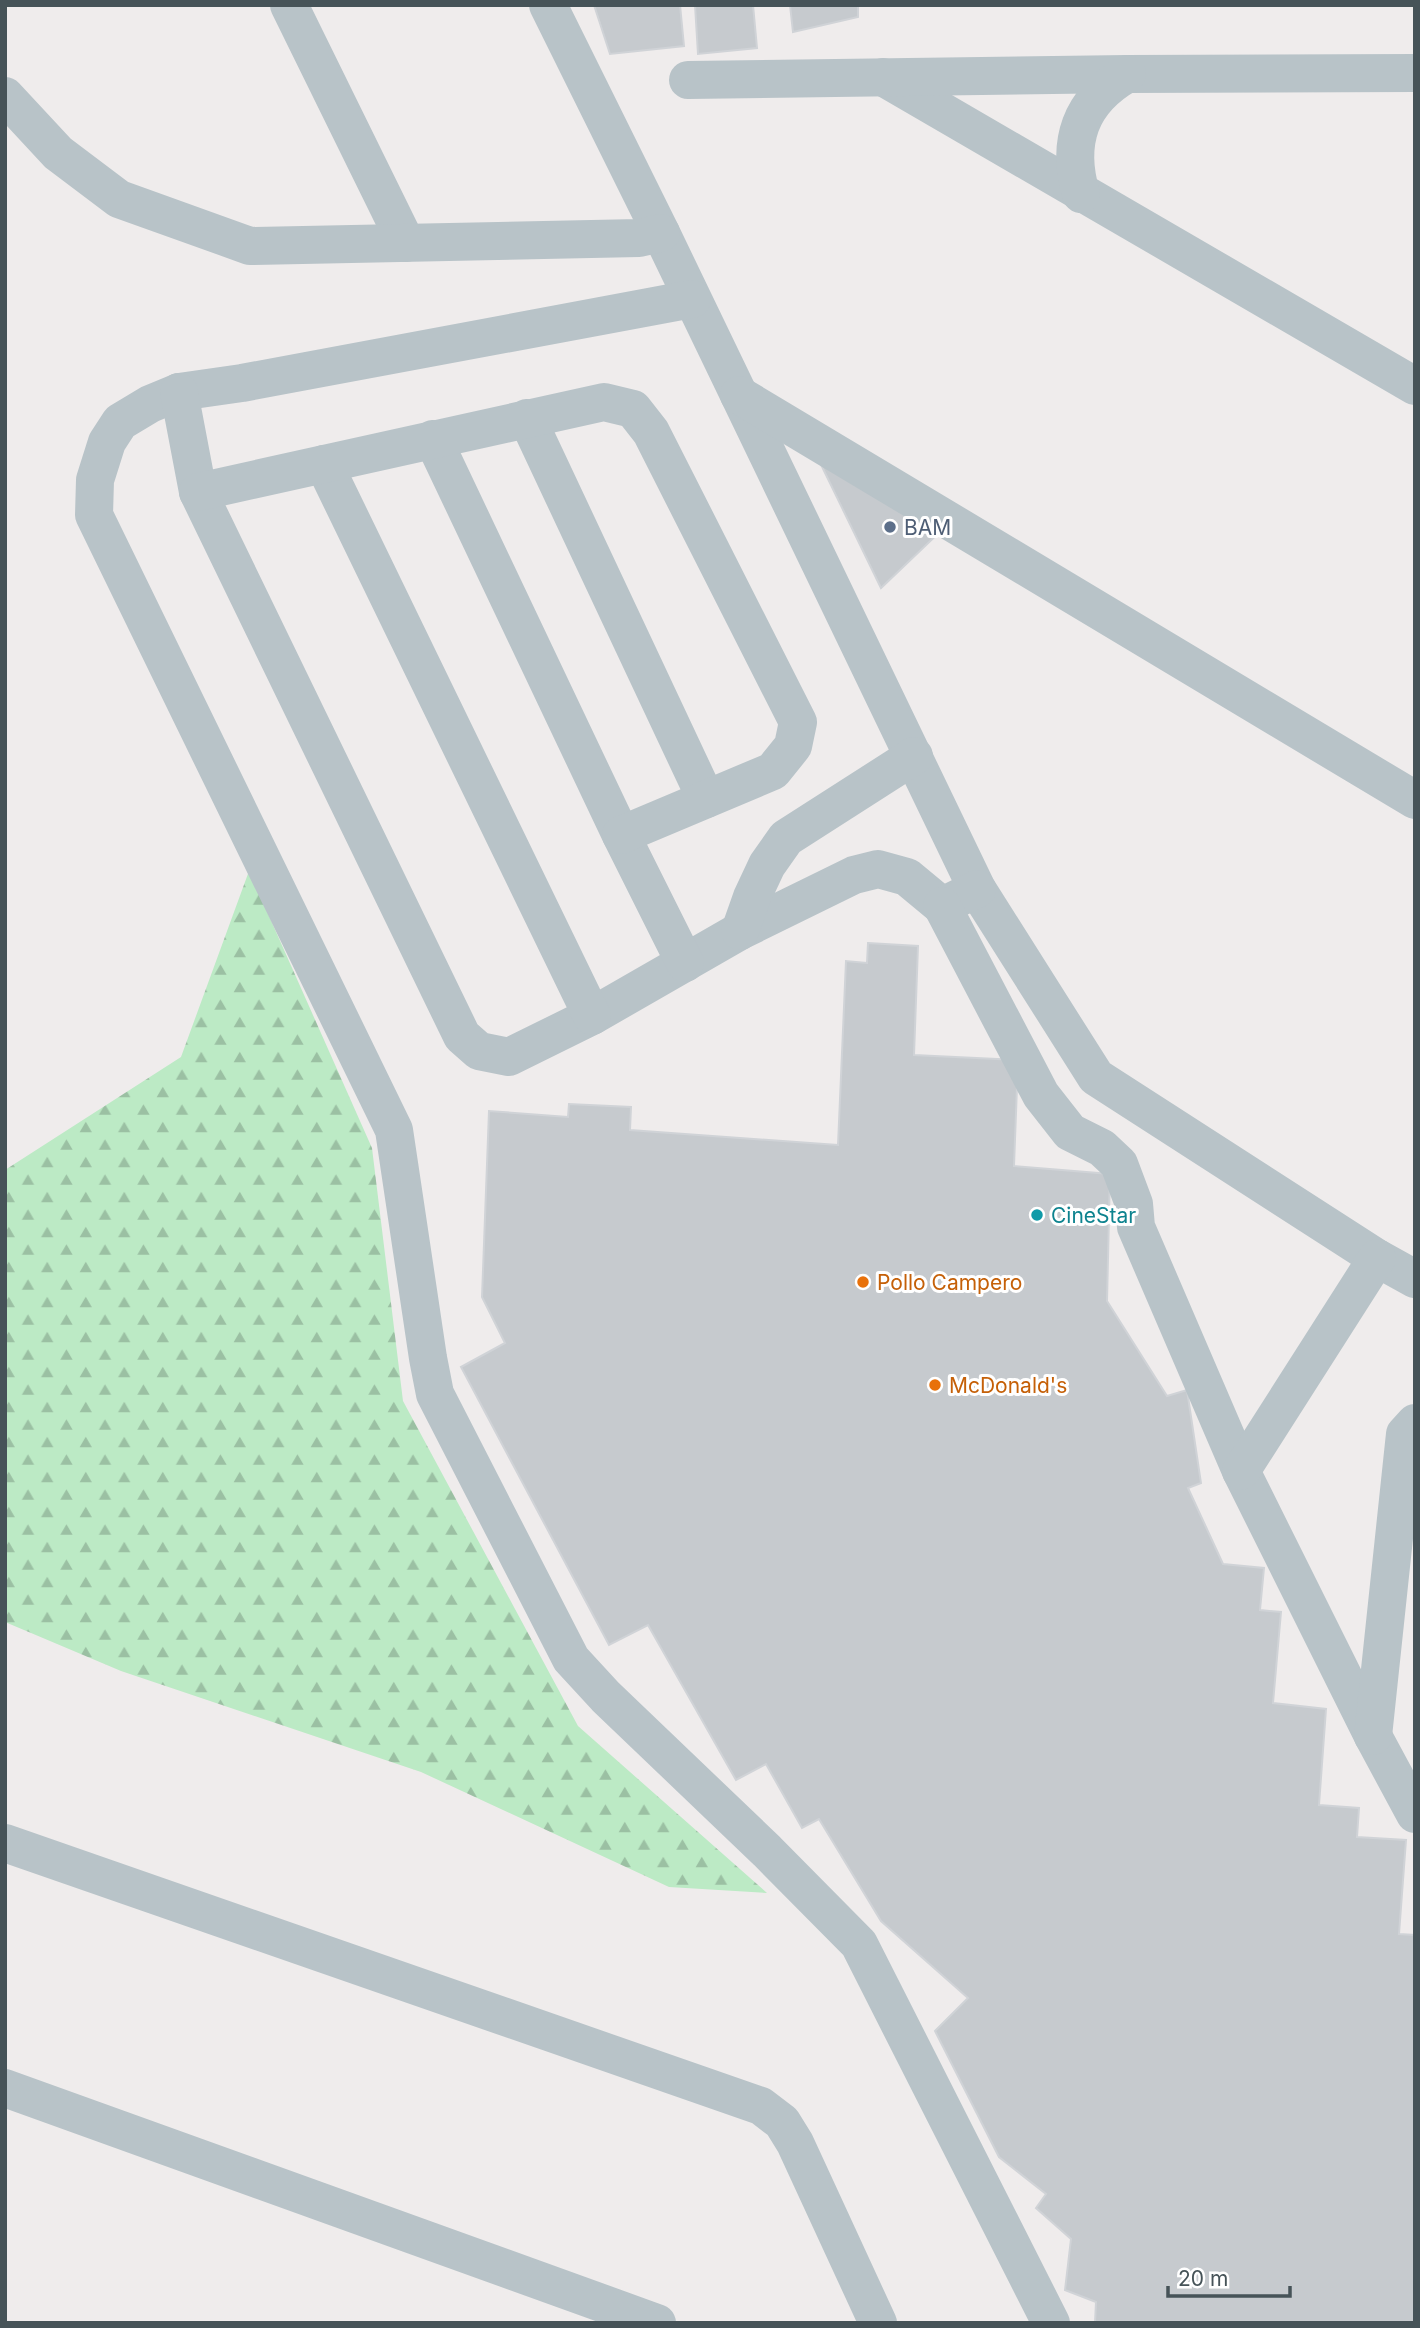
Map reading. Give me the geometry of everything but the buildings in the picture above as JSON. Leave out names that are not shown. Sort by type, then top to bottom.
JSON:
[{"type":"street","points":[[289,5],[406,243]]},
{"type":"street","points":[[548,5],[661,233],[977,889],[1096,1077],[1377,1258],[1415,1279]]},
{"type":"street","points":[[688,80],[1415,73]]},
{"type":"street","points":[[1081,194],[1074,173],[1074,150],[1079,127],[1098,96],[1111,83],[1127,74]]},
{"type":"street","points":[[883,77],[1415,386]]},
{"type":"street","points":[[5,96],[58,153],[119,199],[250,246],[639,238],[661,233]]},
{"type":"street","points":[[692,299],[178,393],[150,404],[120,422],[107,442],[95,480],[94,514],[394,1130],[435,1394],[571,1659],[606,1697],[767,1851],[859,1944],[1051,2323]]},
{"type":"street","points":[[178,393],[198,492],[462,1036],[480,1051],[509,1057],[592,1016],[740,932],[855,876],[878,869],[907,877],[942,906],[1041,1095],[1070,1132],[1102,1148],[1119,1164],[1134,1204],[1136,1227],[1241,1471],[1373,1736],[1415,1814]]},
{"type":"street","points":[[739,395],[1415,800]]},
{"type":"street","points":[[198,492],[604,402],[632,409],[651,432],[798,722],[793,746],[773,771],[621,835]]},
{"type":"street","points":[[527,418],[706,799]]},
{"type":"street","points":[[433,439],[621,835],[685,963]]},
{"type":"street","points":[[324,464],[592,1016]]},
{"type":"street","points":[[740,932],[751,897],[767,865],[786,838],[914,756]]},
{"type":"street","points":[[942,906],[977,889]]},
{"type":"street","points":[[1241,1471],[1377,1258]]},
{"type":"street","points":[[1373,1736],[1405,1434],[1415,1423]]},
{"type":"street","points":[[5,1843],[761,2106],[782,2122],[795,2143],[878,2323]]},
{"type":"street","points":[[5,2088],[657,2323]]},
{"type":"green space","points":[[249,871],[372,1148],[403,1401],[578,1726],[767,1893],[669,1887],[421,1772],[121,1671],[5,1622],[5,1170],[181,1057]]},
{"type":"place","name":"BAM","points":[[890,527]]},
{"type":"place","name":"CineStar","points":[[1037,1215]]},
{"type":"place","name":"Pollo Campero","points":[[863,1282]]},
{"type":"place","name":"McDonald's","points":[[935,1385]]}]
